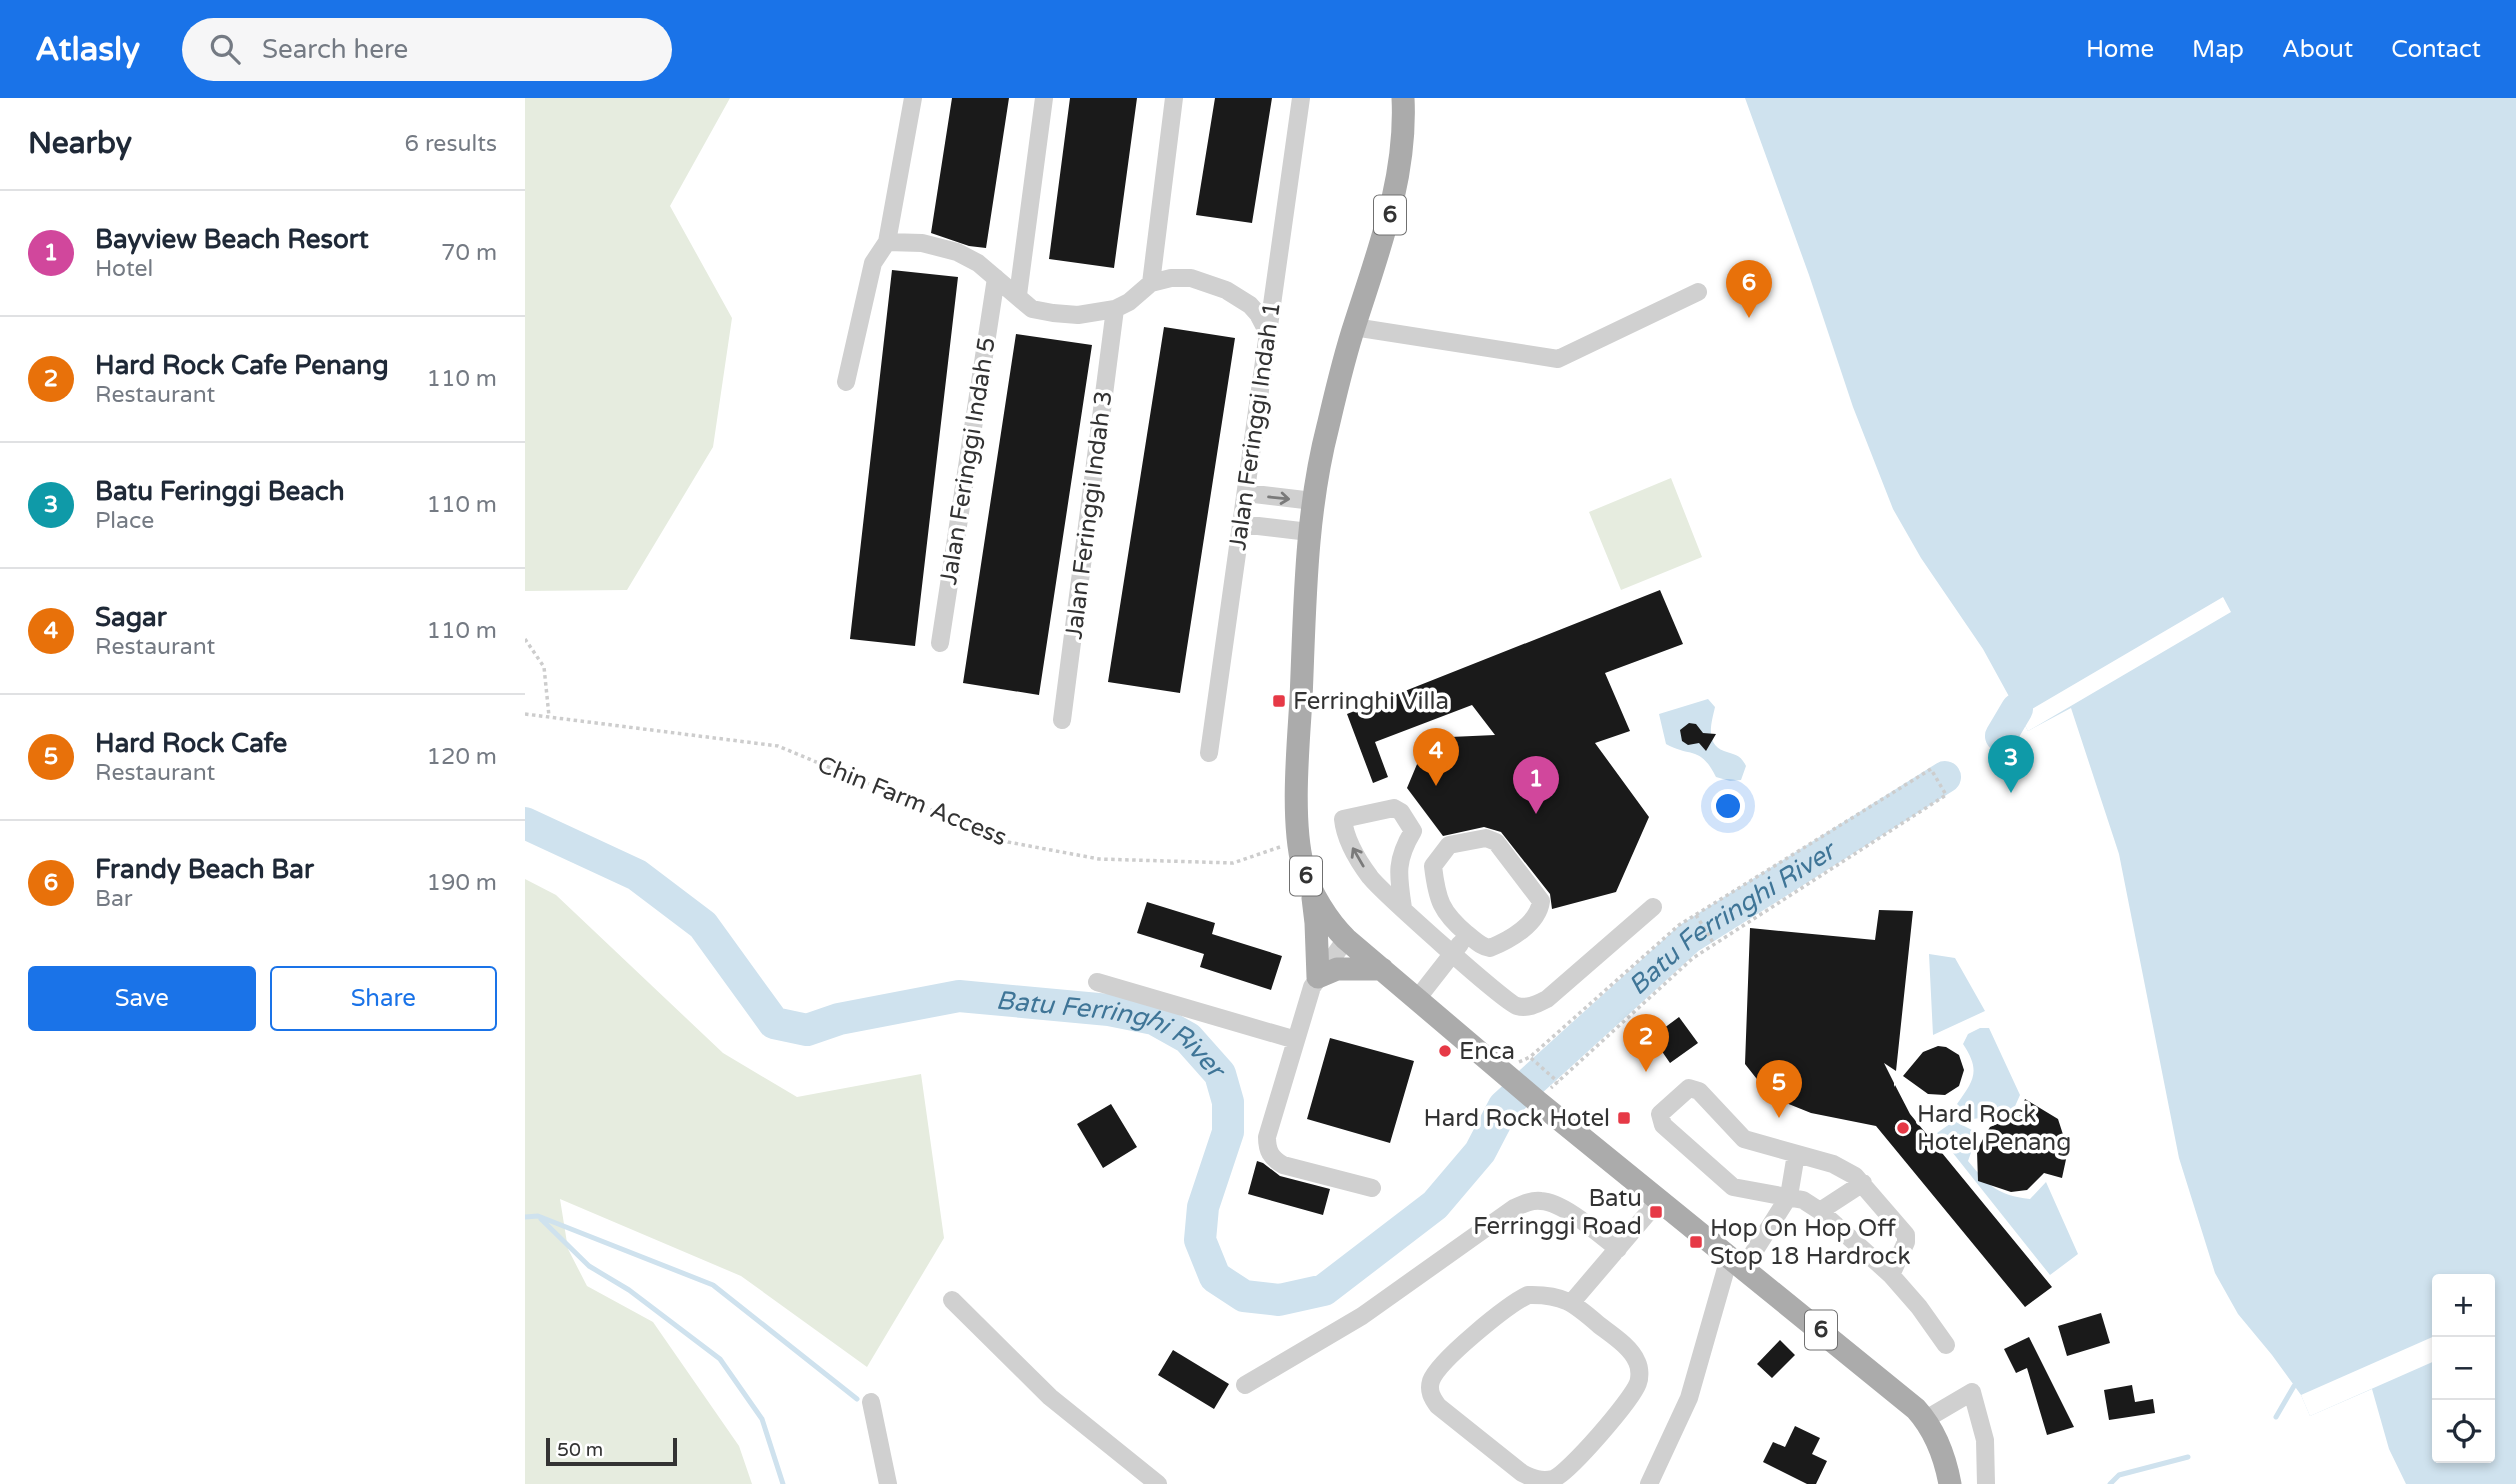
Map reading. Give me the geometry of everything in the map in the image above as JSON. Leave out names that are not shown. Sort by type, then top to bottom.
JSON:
[{"type":"main road","name":"6","points":[[1403,98],[1404,139],[1394,198],[1354,327],[1327,429],[1309,532],[1298,746],[1299,841],[1304,869],[1335,928],[1346,939],[1506,1076],[1899,1393],[1926,1419],[1944,1459],[1950,1484]]},
{"type":"main road","points":[[1311,886],[1316,923],[1318,977],[1336,970],[1382,969]]},
{"type":"street","points":[[846,382],[873,263],[887,242],[913,98]]},
{"type":"street","points":[[1018,295],[1044,98]]},
{"type":"street","points":[[1151,283],[1174,98]]},
{"type":"street","name":"Jalan Feringgi Indah 1","points":[[1209,753],[1301,98]]},
{"type":"street","points":[[887,242],[922,243],[957,252],[978,263],[1032,309],[1053,313],[1078,315],[1115,309],[1129,302],[1151,283],[1171,278],[1191,278],[1226,289],[1250,305],[1268,333]]},
{"type":"street","name":"Jalan Feringgi Indah 5","points":[[940,643],[996,278]]},
{"type":"street","points":[[1354,327],[1558,359],[1698,292]]},
{"type":"street","name":"Jalan Feringgi Indah 3","points":[[1062,720],[1115,309]]},
{"type":"street","points":[[1246,494],[1313,501]]},
{"type":"street","points":[[1241,524],[1309,532]]},
{"type":"street","points":[[1403,908],[1398,876],[1402,850],[1413,831],[1401,812],[1394,808],[1343,819],[1344,833],[1370,878],[1452,953],[1501,997],[1515,1006],[1532,1007],[1547,999],[1653,907]]},
{"type":"street","points":[[1490,839],[1496,842],[1539,897],[1541,905],[1530,924],[1495,947],[1486,948],[1468,934],[1449,919],[1436,892],[1433,866],[1449,845],[1490,839]]},
{"type":"street","points":[[1417,999],[1468,934]]},
{"type":"street","points":[[1346,939],[1312,987],[1267,1137],[1267,1149],[1273,1159],[1283,1165],[1372,1188]]},
{"type":"street","points":[[1097,982],[1296,1040]]},
{"type":"street","points":[[1891,1275],[1906,1242],[1906,1235],[1863,1183],[1843,1168],[1744,1139],[1694,1088],[1684,1090],[1660,1114],[1663,1125],[1733,1187],[1789,1196],[1803,1200],[1820,1211],[1891,1275],[1919,1307],[1946,1345]]},
{"type":"street","points":[[1649,1484],[1689,1398],[1736,1263],[1789,1196],[1796,1154]]},
{"type":"street","points":[[1820,1211],[1863,1183]]},
{"type":"street","points":[[1572,1302],[1659,1200]]},
{"type":"street","points":[[1245,1385],[1362,1316],[1514,1208],[1528,1202],[1543,1201],[1562,1208],[1618,1249]]},
{"type":"street","points":[[1528,1295],[1542,1295],[1572,1302],[1628,1349],[1638,1363],[1639,1381],[1632,1396],[1568,1469],[1554,1479],[1537,1480],[1522,1473],[1438,1406],[1430,1396],[1430,1384],[1435,1372],[1478,1331],[1515,1301],[1528,1295]]},
{"type":"street","points":[[952,1300],[1050,1397],[1158,1484]]},
{"type":"street","points":[[1926,1419],[1972,1392],[1985,1440],[1986,1484]]},
{"type":"street","points":[[871,1402],[888,1484]]},
{"type":"path","points":[[525,639],[544,667],[549,716]]},
{"type":"path","name":"Chin Farm Access","points":[[525,715],[778,746],[1008,842],[1099,859],[1233,863],[1299,841]]},
{"type":"path","points":[[1506,1076],[1679,925],[1931,769],[1946,795],[1693,958],[1538,1102]]},
{"type":"path","points":[[1696,915],[1714,944]]},
{"type":"path","points":[[1530,1057],[1557,1082]]},
{"type":"shaded area","points":[[525,98],[730,98],[670,206],[732,318],[713,447],[627,590],[525,591]]},
{"type":"shaded area","points":[[1671,478],[1702,557],[1621,590],[1589,512]]},
{"type":"shaded area","points":[[525,879],[556,895],[723,1053],[797,1097],[921,1074],[944,1238],[867,1367],[741,1276],[560,1199],[568,1249],[587,1286],[653,1322],[739,1446],[752,1484],[525,1484]]},
{"type":"water","points":[[1745,98],[2516,98],[2516,1484],[2406,1484],[2389,1449],[2372,1389],[2310,1416],[2301,1395],[2238,1314],[2215,1273],[2179,1158],[2119,854],[2071,708],[2028,731],[1983,649],[1921,558],[1893,509],[1853,407]]},
{"type":"water","points":[[1708,699],[1715,707],[1711,732],[1714,743],[1718,748],[1742,759],[1746,766],[1741,780],[1730,781],[1716,777],[1700,756],[1666,744],[1659,714]]},
{"type":"water","points":[[1929,954],[1955,958],[1985,1011],[1933,1035]]},
{"type":"water","points":[[1980,1028],[1989,1028],[2020,1095],[2012,1113],[1973,1119],[1957,1104],[1973,1075],[1972,1061],[1963,1044],[1968,1034]]},
{"type":"water","points":[[1954,1121],[1978,1133],[1968,1161],[2001,1192],[2030,1199],[2046,1182],[2078,1254],[2050,1275],[1937,1133]]},
{"type":"pier","points":[[2223,597],[2231,612],[2028,731],[2020,716]]},
{"type":"pier","points":[[2432,1337],[2432,1362],[2310,1416],[2301,1395]]},
{"type":"building","points":[[952,98],[1009,98],[986,248],[969,246],[931,233]]},
{"type":"building","points":[[1070,98],[1137,98],[1114,268],[1049,259]]},
{"type":"building","points":[[1215,98],[1272,98],[1252,223],[1196,215]]},
{"type":"building","points":[[892,270],[958,277],[915,646],[850,639]]},
{"type":"building","points":[[1164,327],[1235,338],[1180,693],[1108,682]]},
{"type":"building","points":[[1016,334],[1092,345],[1039,695],[963,683]]},
{"type":"building","points":[[1660,590],[1683,644],[1605,673],[1630,731],[1595,743],[1649,817],[1616,892],[1552,909],[1550,894],[1501,832],[1484,827],[1443,836],[1407,788],[1428,738],[1495,735],[1472,705],[1375,742],[1388,777],[1373,783],[1347,714]]},
{"type":"building","points":[[1689,723],[1696,724],[1703,733],[1716,734],[1706,751],[1699,743],[1688,745],[1682,741],[1680,730]]},
{"type":"building","points":[[1147,902],[1215,923],[1212,934],[1282,956],[1271,990],[1200,967],[1204,954],[1137,933]]},
{"type":"building","points":[[1879,910],[1913,911],[1896,1071],[1884,1063],[1910,1114],[2052,1287],[2025,1307],[1876,1126],[1811,1113],[1771,1097],[1745,1064],[1750,928],[1875,940]]},
{"type":"building","points":[[1679,1017],[1698,1043],[1670,1063],[1652,1037]]},
{"type":"building","points":[[1330,1038],[1414,1061],[1390,1143],[1307,1119]]},
{"type":"building","points":[[1938,1046],[1946,1047],[1959,1055],[1964,1070],[1959,1086],[1945,1095],[1928,1094],[1903,1076],[1923,1052]]},
{"type":"building","points":[[2025,1099],[2058,1119],[2068,1150],[2062,1178],[2044,1173],[2027,1190],[2011,1192],[1978,1181],[1977,1151],[1984,1137],[1990,1127],[2018,1120]]},
{"type":"building","points":[[1111,1104],[1137,1147],[1103,1168],[1077,1124]]},
{"type":"building","points":[[1257,1161],[1280,1176],[1330,1189],[1323,1215],[1248,1194]]},
{"type":"building","points":[[2101,1313],[2110,1343],[2067,1356],[2058,1326]]},
{"type":"building","points":[[2029,1337],[2074,1427],[2047,1435],[2027,1368],[2016,1373],[2004,1349]]},
{"type":"building","points":[[1780,1340],[1795,1355],[1772,1378],[1757,1364]]},
{"type":"building","points":[[1173,1350],[1229,1384],[1214,1409],[1158,1375]]},
{"type":"building","points":[[2132,1385],[2135,1402],[2153,1399],[2155,1413],[2109,1420],[2104,1390]]},
{"type":"building","points":[[1795,1426],[1820,1438],[1812,1454],[1827,1461],[1816,1484],[1807,1484],[1763,1462],[1773,1442],[1785,1447]]},
{"type":"waterway","name":"Batu Ferringhi River","points":[[2001,736],[2017,709]]},
{"type":"waterway","name":"Batu Ferringhi River","points":[[525,823],[637,875],[703,925],[774,1023],[807,1030],[839,1019],[959,996],[1109,1010],[1154,1019],[1188,1038],[1220,1074],[1228,1102],[1228,1132],[1203,1207],[1200,1240],[1215,1277],[1244,1296],[1279,1300],[1324,1290],[1435,1205],[1480,1152],[1504,1106],[1689,938],[1945,777]]},
{"type":"waterway","points":[[525,1217],[538,1216],[713,1285],[857,1399]]},
{"type":"waterway","points":[[541,1219],[589,1266],[629,1290],[720,1359],[762,1419],[783,1484]]},
{"type":"waterway","points":[[2276,1417],[2294,1386]]},
{"type":"waterway","points":[[2110,1484],[2119,1475],[2188,1457]]},
{"type":"place","name":"Frandy Beach Bar","points":[[1749,318]]},
{"type":"place","name":"Ferringhi Villa","points":[[1279,701]]},
{"type":"place","name":"Sagar","points":[[1436,786]]},
{"type":"place","name":"Batu Feringgi Beach","points":[[2011,793]]},
{"type":"place","name":"Bayview Beach Resort","points":[[1536,814]]},
{"type":"place","name":"Enca","points":[[1445,1051]]},
{"type":"place","name":"Hard Rock Cafe Penang","points":[[1646,1072]]},
{"type":"place","name":"Hard Rock Hotel","points":[[1624,1118]]},
{"type":"place","name":"Hard Rock Cafe","points":[[1779,1118]]},
{"type":"place","name":"Hard Rock Hotel Penang","points":[[1903,1128]]},
{"type":"place","name":"Batu Ferringgi Road","points":[[1656,1212]]},
{"type":"place","name":"Hop On Hop Off Stop 18 Hardrock","points":[[1696,1242]]}]
